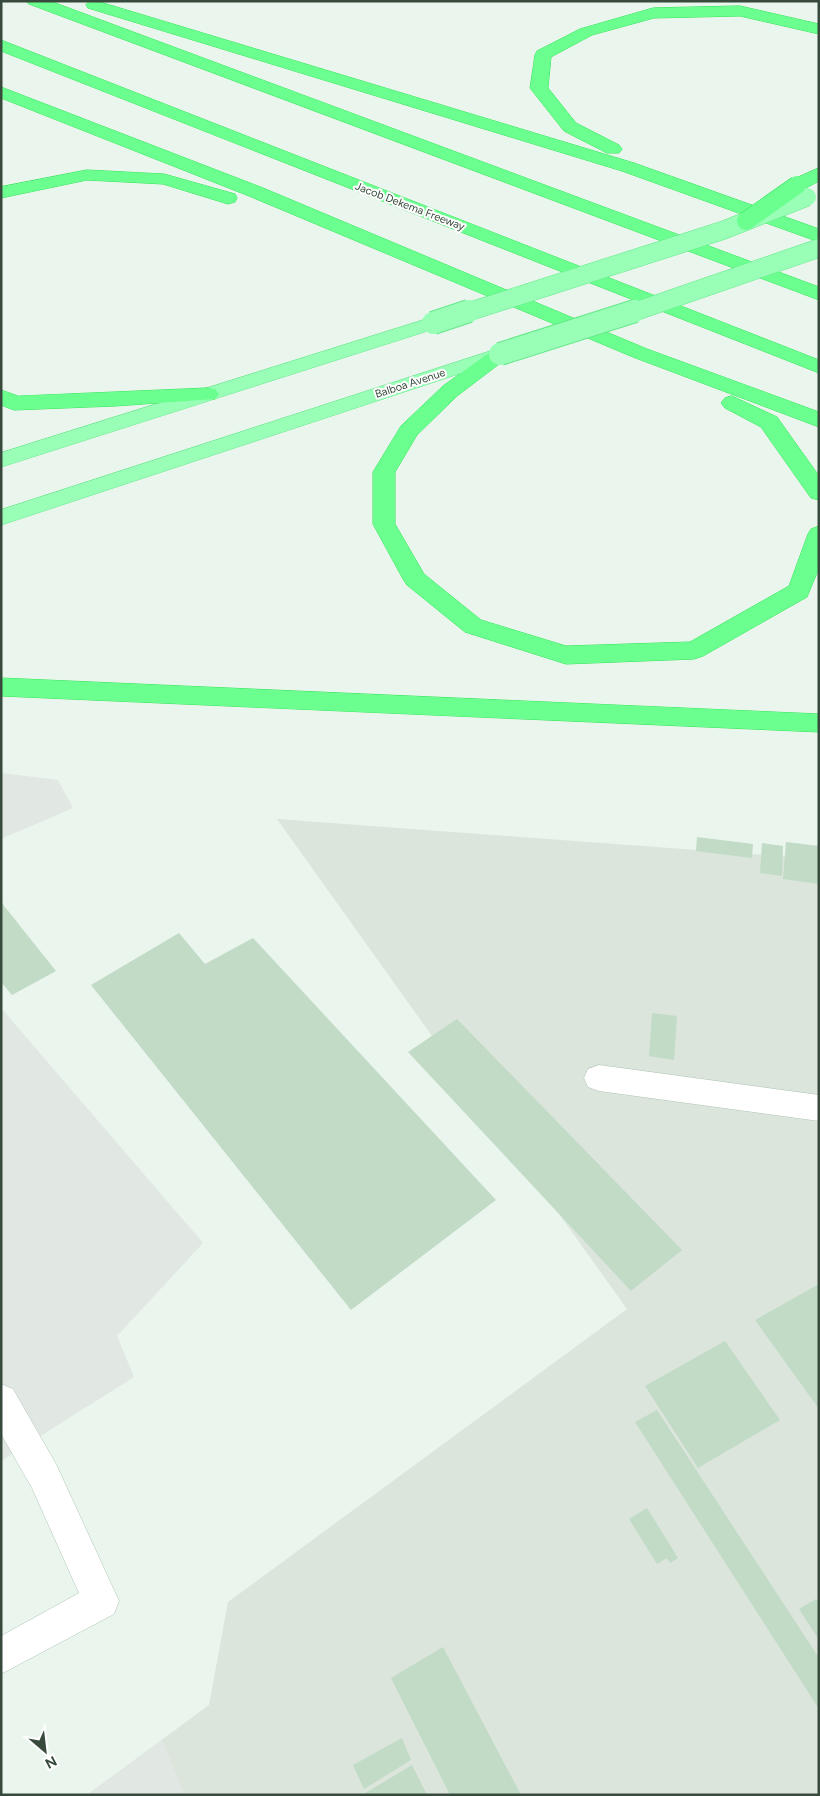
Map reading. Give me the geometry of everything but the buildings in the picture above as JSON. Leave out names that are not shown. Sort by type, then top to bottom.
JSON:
[{"type":"highway","points":[[35,1],[819,294]]},
{"type":"highway","points":[[81,1],[628,167],[717,201],[819,236]]},
{"type":"highway","points":[[717,201],[664,172],[570,127],[539,88],[542,55],[586,32],[653,13],[740,12],[819,29]]},
{"type":"highway","name":"Jacob Dekema Freeway","points":[[1,45],[819,367]]},
{"type":"highway","points":[[1,92],[256,192],[361,238],[640,353],[819,420]]},
{"type":"highway","points":[[808,192],[819,173]]},
{"type":"highway","points":[[1,193],[87,176],[164,179],[361,238]]},
{"type":"highway","points":[[640,353],[769,422],[819,492]]},
{"type":"highway","points":[[500,354],[450,391],[409,431],[384,472],[384,524],[415,579],[473,626],[566,655],[694,650],[799,591],[819,534]]},
{"type":"highway","points":[[1,396],[14,403],[115,400],[208,394]]},
{"type":"highway","points":[[1,688],[819,723]]},
{"type":"main road","points":[[1,460],[634,260],[746,221],[808,192]]},
{"type":"main road","name":"Balboa Avenue","points":[[1,518],[500,354],[691,294],[819,248]]},
{"type":"street","points":[[599,1078],[819,1108]]},
{"type":"street","points":[[1,1401],[44,1476],[101,1601],[1,1656]]},
{"type":"shaded area","points":[[1,773],[58,780],[73,808],[1,839]]},
{"type":"shaded area","points":[[277,819],[819,859],[819,1795],[87,1795],[209,1705],[228,1602],[627,1309]]},
{"type":"shaded area","points":[[1,1008],[203,1243],[117,1336],[134,1377],[4,1459],[1,1463]]},
{"type":"shaded area","points":[[162,1740],[185,1795],[87,1795]]}]
